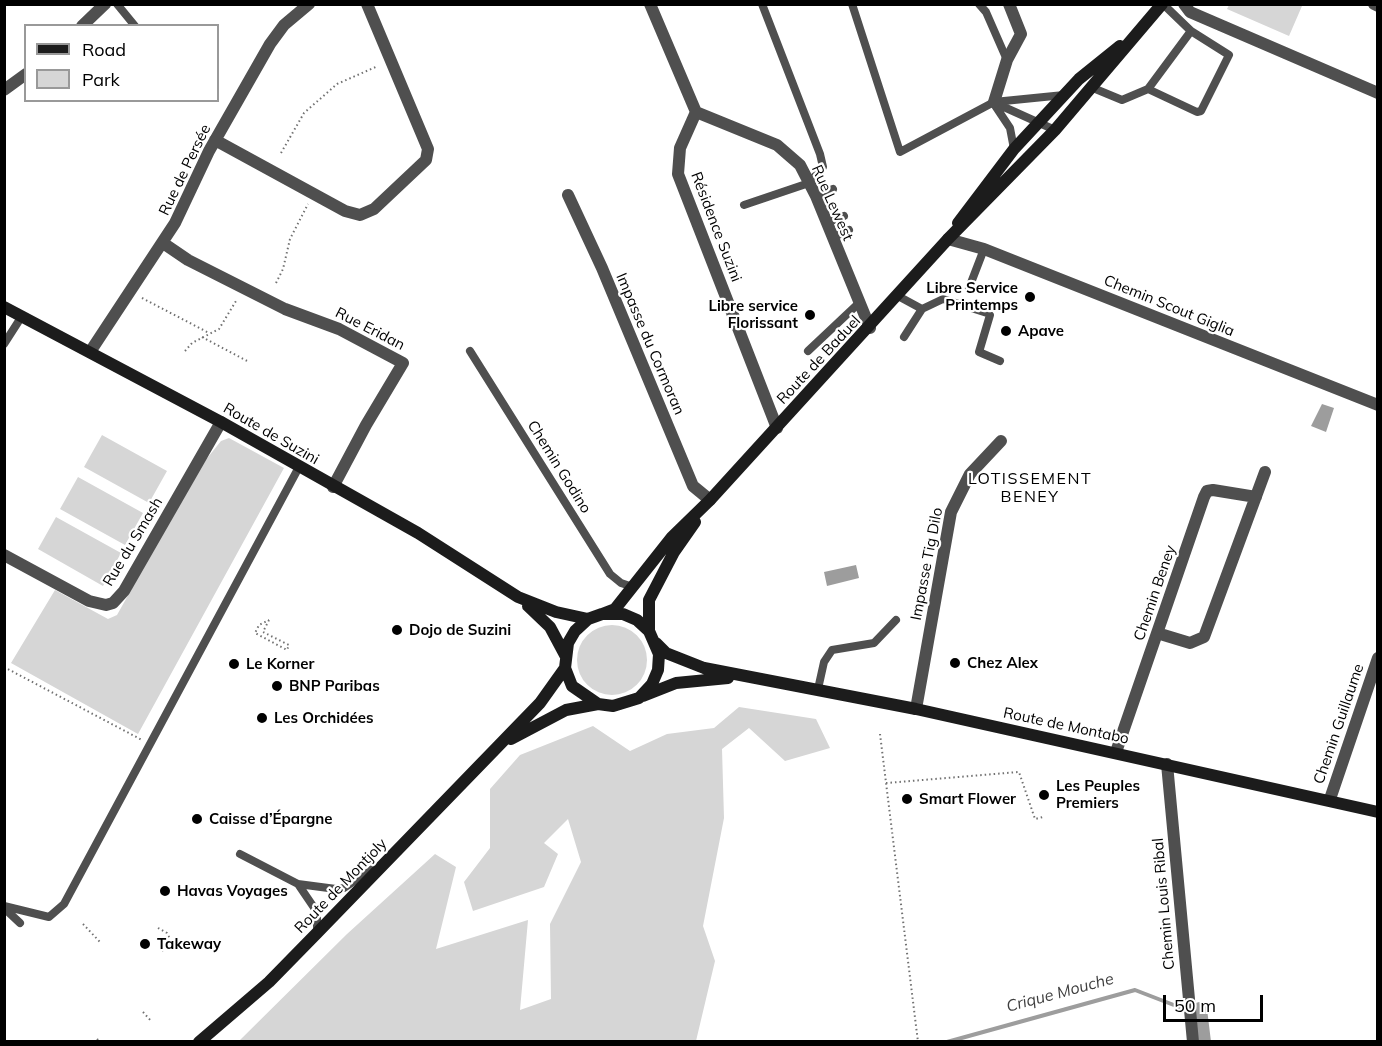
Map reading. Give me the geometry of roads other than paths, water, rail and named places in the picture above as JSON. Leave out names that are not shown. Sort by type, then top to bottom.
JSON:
[{"type":"main road","name":"Route de Baduel","points":[[602,614],[615,609],[672,537],[710,500],[870,328],[948,239],[1055,130],[1163,4]]},
{"type":"main road","name":"Route de Baduel","points":[[948,239],[972,202],[1038,122],[1079,79],[1137,32]]},
{"type":"main road","name":"Route de Suzini","points":[[4,307],[220,422],[418,533],[518,597],[550,627],[565,655]]},
{"type":"main road","name":"Route de Baduel","points":[[652,637],[649,600],[674,552],[710,500]]},
{"type":"main road","name":"Route de Suzini","points":[[518,597],[556,612],[588,619]]},
{"type":"main road","points":[[602,614],[623,614],[638,620],[652,637],[657,670],[652,684],[639,698],[613,706],[598,704],[572,686],[565,668],[565,655],[575,631],[588,619],[602,614]]},
{"type":"main road","name":"Route de Montabo","points":[[652,637],[666,653],[688,663],[1116,752],[1330,799],[1377,812]]},
{"type":"main road","name":"Route de Montjoly","points":[[199,1041],[268,982],[317,933],[500,746],[551,691],[565,668]]},
{"type":"main road","name":"Route de Montabo","points":[[639,698],[676,683],[747,677]]},
{"type":"main road","name":"Route de Montjoly","points":[[500,746],[566,710],[579,705],[598,704]]},
{"type":"street","points":[[84,24],[105,4]]},
{"type":"street","name":"Rue de Persée","points":[[90,352],[164,243],[215,140],[270,44],[284,25],[309,4]]},
{"type":"street","points":[[215,140],[345,211],[360,215],[374,209],[426,160],[428,149],[367,4]]},
{"type":"street","points":[[650,4],[696,112]]},
{"type":"street","points":[[994,102],[1007,60],[1021,34],[1009,4]]},
{"type":"street","points":[[1184,4],[1190,12],[1377,93]]},
{"type":"street","points":[[4,90],[24,75]]},
{"type":"street","name":"Rue Lewest","points":[[696,112],[777,145],[794,158],[816,196],[870,328]]},
{"type":"street","name":"Résidence Suzini","points":[[696,112],[680,148],[678,174],[777,428]]},
{"type":"street","name":"Impasse du Cormoran","points":[[568,195],[602,268],[693,486],[710,500]]},
{"type":"street","name":"Chemin Scout Giglia","points":[[948,239],[984,249],[1377,405]]},
{"type":"street","name":"Rue Eridan","points":[[164,243],[188,260],[285,309],[339,329],[403,363],[333,487]]},
{"type":"street","name":"Rue du Smash","points":[[4,555],[89,601],[106,605],[113,603],[124,591],[220,422]]},
{"type":"street","name":"Impasse Tig Dilo","points":[[916,709],[951,513],[970,474],[1001,441]]},
{"type":"street","points":[[1157,633],[1190,643],[1204,637],[1265,472]]},
{"type":"street","name":"Chemin Beney","points":[[1116,752],[1207,491],[1256,497]]},
{"type":"street","name":"Chemin Guillaume","points":[[1330,799],[1377,658]]},
{"type":"street","name":"Chemin Louis Ribal","points":[[1167,764],[1193,1041]]},
{"type":"lane","points":[[117,4],[133,24]]},
{"type":"lane","points":[[744,205],[809,183],[823,167],[762,4]]},
{"type":"lane","points":[[852,4],[900,152],[994,102],[1064,95]]},
{"type":"lane","points":[[979,4],[986,12],[1007,60]]},
{"type":"lane","points":[[1148,89],[1197,112],[1201,111],[1229,55],[1191,31],[1163,4]]},
{"type":"lane","points":[[1093,88],[1122,100],[1148,89],[1191,31]]},
{"type":"lane","points":[[994,102],[1055,130]]},
{"type":"lane","points":[[994,102],[1008,122],[1014,149]]},
{"type":"lane","points":[[816,196],[833,189]]},
{"type":"lane","points":[[826,223],[844,216]]},
{"type":"lane","points":[[832,238],[849,230]]},
{"type":"lane","points":[[969,288],[984,249]]},
{"type":"lane","points":[[898,296],[922,309]]},
{"type":"lane","points":[[904,337],[922,309],[943,299],[990,315],[979,352],[1000,361]]},
{"type":"lane","points":[[808,351],[859,303]]},
{"type":"lane","points":[[4,344],[22,316]]},
{"type":"lane","name":"Chemin Godino","points":[[470,351],[610,574],[621,583],[633,587]]},
{"type":"lane","points":[[4,907],[39,917],[49,917],[58,912],[299,467]]},
{"type":"lane","points":[[818,689],[824,662],[832,650],[874,643],[896,620]]},
{"type":"lane","points":[[240,854],[298,884],[344,888],[388,859]]},
{"type":"lane","points":[[298,884],[317,912],[317,933]]},
{"type":"lane","points":[[4,907],[20,923]]},
{"type":"waterway","name":"Crique Mouche","points":[[947,1042],[1135,990],[1179,1007]]},
{"type":"waterway","name":"Crique Mouche","points":[[1200,1009],[1204,1042]]},
{"type":"place","name":"Libre Service Printemps","points":[[1030,297]]},
{"type":"place","name":"Libre service Florissant","points":[[810,315]]},
{"type":"place","name":"Apave","points":[[1006,331]]},
{"type":"place","name":"Dojo de Suzini","points":[[397,630]]},
{"type":"place","name":"Chez Alex","points":[[955,663]]},
{"type":"place","name":"Le Korner","points":[[234,664]]},
{"type":"place","name":"BNP Paribas","points":[[277,686]]},
{"type":"place","name":"Les Orchidées","points":[[262,718]]},
{"type":"place","name":"Les Peuples Premiers","points":[[1044,795]]},
{"type":"place","name":"Smart Flower","points":[[907,799]]},
{"type":"place","name":"Caisse d’Épargne","points":[[197,819]]},
{"type":"place","name":"Havas Voyages","points":[[165,891]]},
{"type":"place","name":"Takeway","points":[[145,944]]},
{"type":"district","name":"LOTISSEMENT BENEY","points":[[1030,488]]}]
